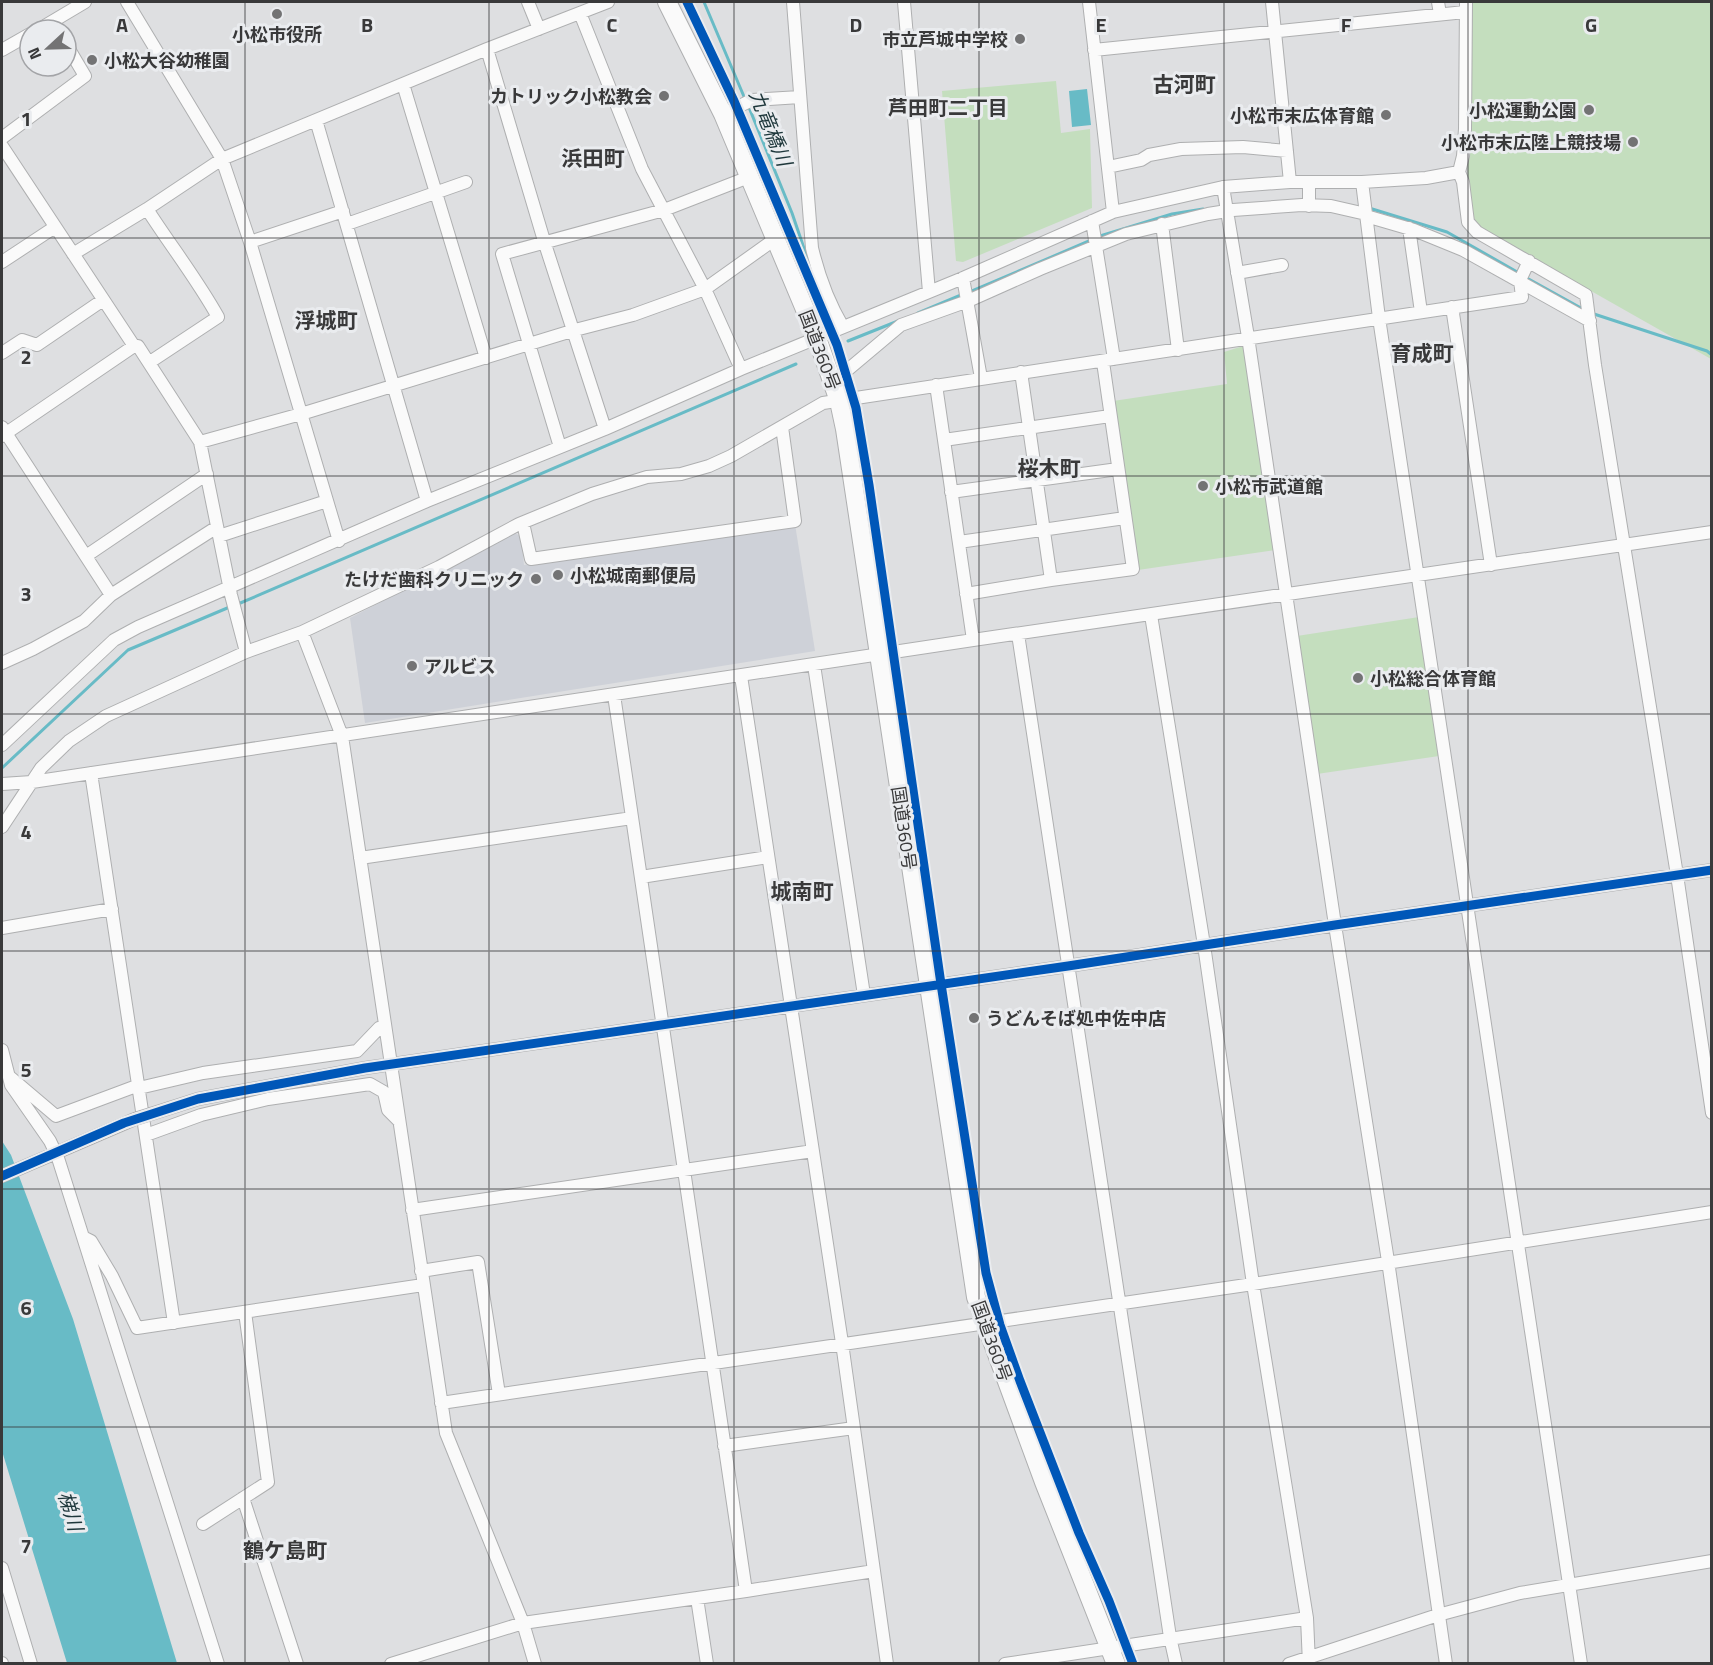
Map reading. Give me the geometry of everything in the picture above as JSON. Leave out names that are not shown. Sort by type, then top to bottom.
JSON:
[{"type":"highway","name":"国道360号","points":[[667,2],[723,114],[818,338],[836,392],[847,440],[976,1297],[1113,1656]]},
{"type":"street","points":[[65,18],[85,2]]},
{"type":"street","points":[[127,2],[222,159],[250,242],[339,541]]},
{"type":"street","points":[[528,2],[539,28]]},
{"type":"street","points":[[73,254],[147,209],[222,159],[487,49],[608,2]]},
{"type":"street","points":[[793,2],[812,248],[819,279],[843,327]]},
{"type":"street","points":[[904,2],[929,292]]},
{"type":"street","points":[[1089,2],[1113,212]]},
{"type":"street","points":[[1272,2],[1290,182]]},
{"type":"street","points":[[1094,50],[1275,31],[1439,8],[1466,7],[1465,129],[1459,172],[1463,182],[1468,222],[1524,273],[1590,321]]},
{"type":"street","points":[[580,13],[630,142],[705,288],[741,369]]},
{"type":"street","points":[[2,50],[18,41]]},
{"type":"street","points":[[487,49],[545,243],[605,429]]},
{"type":"street","points":[[2,138],[85,76],[78,64]]},
{"type":"street","points":[[403,84],[486,358]]},
{"type":"street","points":[[723,114],[752,100],[800,97]]},
{"type":"street","points":[[316,120],[427,501]]},
{"type":"street","points":[[2,146],[134,346],[138,346],[150,362],[200,442],[230,591],[246,652]]},
{"type":"street","points":[[1108,167],[1141,160],[1149,155],[1181,149],[1243,147],[1287,151]]},
{"type":"street","points":[[2,827],[41,768],[69,741],[106,717],[246,652],[302,632],[439,567],[523,523],[592,494],[647,477],[681,474],[709,466],[731,456],[823,404],[901,325],[968,301],[1126,234],[1162,224],[1309,197],[1362,182],[1426,178],[1459,172]]},
{"type":"street","points":[[560,447],[502,254],[664,210],[749,177]]},
{"type":"street","points":[[347,224],[466,182]]},
{"type":"street","points":[[2,745],[114,640],[138,627],[230,591],[427,501],[605,429],[741,369],[963,278],[1092,220],[1113,212],[1223,187],[1290,182],[1309,197],[1330,206],[1409,228],[1586,295],[1712,1113]]},
{"type":"street","points":[[1362,182],[1379,318],[1581,1664]]},
{"type":"street","points":[[1223,187],[1248,338],[1388,1262],[1446,1664]]},
{"type":"street","points":[[147,209],[182,263],[205,293],[218,317],[150,362]]},
{"type":"street","points":[[250,242],[343,211]]},
{"type":"street","points":[[966,594],[1132,569],[1110,416],[1108,360],[1092,220]]},
{"type":"street","points":[[1162,224],[1178,350]]},
{"type":"street","points":[[2,262],[55,226]]},
{"type":"street","points":[[1409,228],[1421,312]]},
{"type":"street","points":[[200,442],[301,414],[574,330],[633,315],[705,288],[775,239]]},
{"type":"street","points":[[1237,273],[1282,265]]},
{"type":"street","points":[[836,392],[936,386],[1521,297],[1524,273]]},
{"type":"street","points":[[963,278],[981,378]]},
{"type":"street","points":[[2,353],[22,340],[37,345],[103,300]]},
{"type":"street","points":[[1452,307],[1491,565]]},
{"type":"street","points":[[111,595],[3,432],[134,346]]},
{"type":"street","points":[[1021,372],[1051,580]]},
{"type":"street","points":[[936,386],[974,640]]},
{"type":"street","points":[[944,440],[1110,416]]},
{"type":"street","points":[[523,523],[531,559],[795,521],[782,427]]},
{"type":"street","points":[[951,492],[1118,468]]},
{"type":"street","points":[[86,556],[207,474]]},
{"type":"street","points":[[2,663],[84,621],[111,595],[218,531],[327,501]]},
{"type":"street","points":[[959,542],[1125,518]]},
{"type":"street","points":[[2,784],[32,782],[974,640],[1712,532]]},
{"type":"street","points":[[1151,615],[1204,945],[1253,1284],[1307,1618],[1309,1660]]},
{"type":"street","points":[[302,632],[342,736],[446,1433],[523,1623],[535,1664]]},
{"type":"street","points":[[1018,634],[1170,1637],[1176,1664]]},
{"type":"street","points":[[814,665],[864,995]]},
{"type":"street","points":[[741,676],[842,1343],[887,1664]]},
{"type":"street","points":[[614,695],[746,1591]]},
{"type":"street","points":[[91,773],[174,1323]]},
{"type":"street","points":[[360,858],[632,818]]},
{"type":"street","points":[[641,877],[768,857]]},
{"type":"street","points":[[2,1176],[135,1119],[198,1100],[365,1068],[1712,870]]},
{"type":"street","points":[[2,928],[112,909]]},
{"type":"street","points":[[2,1064],[10,1077],[56,1116],[139,1087],[203,1073],[357,1051],[379,1028],[385,1026]]},
{"type":"street","points":[[2,1050],[11,1085],[56,1152],[218,1664]]},
{"type":"street","points":[[146,1135],[201,1115],[257,1102],[370,1084],[384,1092],[388,1110],[399,1121]]},
{"type":"street","points":[[412,1210],[813,1151]]},
{"type":"street","points":[[441,1403],[1253,1284],[1712,1212]]},
{"type":"street","points":[[84,1238],[91,1240],[112,1276],[137,1328],[423,1285]]},
{"type":"street","points":[[421,1271],[478,1262],[499,1394]]},
{"type":"street","points":[[203,1524],[268,1482],[245,1312]]},
{"type":"street","points":[[724,1446],[854,1428]]},
{"type":"street","points":[[243,1498],[297,1664]]},
{"type":"street","points":[[1289,1664],[1309,1660],[1438,1615],[1520,1593],[1712,1561]]},
{"type":"street","points":[[2,1569],[31,1664]]},
{"type":"street","points":[[392,1664],[523,1623],[874,1571]]},
{"type":"street","points":[[697,1598],[707,1664]]},
{"type":"street","points":[[1005,1664],[1113,1656],[1170,1637],[1307,1618]]},
{"type":"shaded area","points":[[795,524],[815,651],[365,723],[350,618],[514,533],[521,536],[524,565]]},
{"type":"green space","name":"小松運動公園","points":[[1466,2],[1711,2],[1711,359],[1480,228],[1468,209]]},
{"type":"green space","points":[[1056,81],[1061,133],[1090,129],[1092,208],[963,262],[956,261],[942,91]]},
{"type":"green space","points":[[1244,347],[1276,550],[1138,570],[1113,401],[1227,384],[1224,352]]},
{"type":"green space","points":[[1419,617],[1439,756],[1317,774],[1297,636]]},
{"type":"water","points":[[1087,89],[1091,125],[1072,127],[1069,91]]},
{"type":"water","name":"梯川","points":[[2,1141],[11,1155],[73,1319],[177,1663],[67,1663],[2,1451]]},
{"type":"waterway","name":"九竜橋川","points":[[704,2],[745,99]]},
{"type":"waterway","name":"九竜橋川","points":[[748,105],[792,213],[810,266]]},
{"type":"waterway","points":[[1369,208],[1447,232],[1519,273]]},
{"type":"waterway","points":[[1100,236],[1172,214],[1203,209]]},
{"type":"waterway","points":[[972,291],[1089,241]]},
{"type":"waterway","points":[[1525,277],[1581,308]]},
{"type":"waterway","points":[[918,313],[961,295]]},
{"type":"waterway","points":[[1594,314],[1707,351],[1712,355]]},
{"type":"waterway","points":[[848,341],[898,321]]},
{"type":"waterway","points":[[238,604],[796,364]]},
{"type":"waterway","points":[[2,768],[128,650],[232,606]]},
{"type":"cycle path","points":[[687,2],[734,101],[837,345],[856,408],[986,1273],[1000,1325],[1020,1381],[1133,1664]]},
{"type":"cycle path","points":[[2,1176],[124,1123],[198,1099],[365,1068],[1712,870]]},
{"type":"place","name":"小松市役所","points":[[277,14]]},
{"type":"place","name":"市立芦城中学校","points":[[1020,39]]},
{"type":"place","name":"小松大谷幼稚園","points":[[92,60]]},
{"type":"place","name":"カトリック小松教会","points":[[664,96]]},
{"type":"place","name":"小松運動公園","points":[[1589,110]]},
{"type":"place","name":"小松市末広体育館","points":[[1386,115]]},
{"type":"place","name":"小松市末広陸上競技場","points":[[1633,142]]},
{"type":"place","name":"小松市武道館","points":[[1203,486]]},
{"type":"place","name":"小松城南郵便局","points":[[558,575]]},
{"type":"place","name":"たけだ歯科クリニック","points":[[536,579]]},
{"type":"place","name":"アルビス","points":[[412,666]]},
{"type":"place","name":"小松総合体育館","points":[[1358,678]]},
{"type":"place","name":"うどんそば処中佐中店","points":[[974,1018]]},
{"type":"district","name":"古河町","points":[[1184,84]]},
{"type":"district","name":"芦田町二丁目","points":[[948,107]]},
{"type":"district","name":"浜田町","points":[[593,158]]},
{"type":"district","name":"浮城町","points":[[326,320]]},
{"type":"district","name":"育成町","points":[[1422,353]]},
{"type":"district","name":"桜木町","points":[[1049,468]]},
{"type":"district","name":"城南町","points":[[802,891]]},
{"type":"district","name":"鶴ケ島町","points":[[285,1550]]}]
